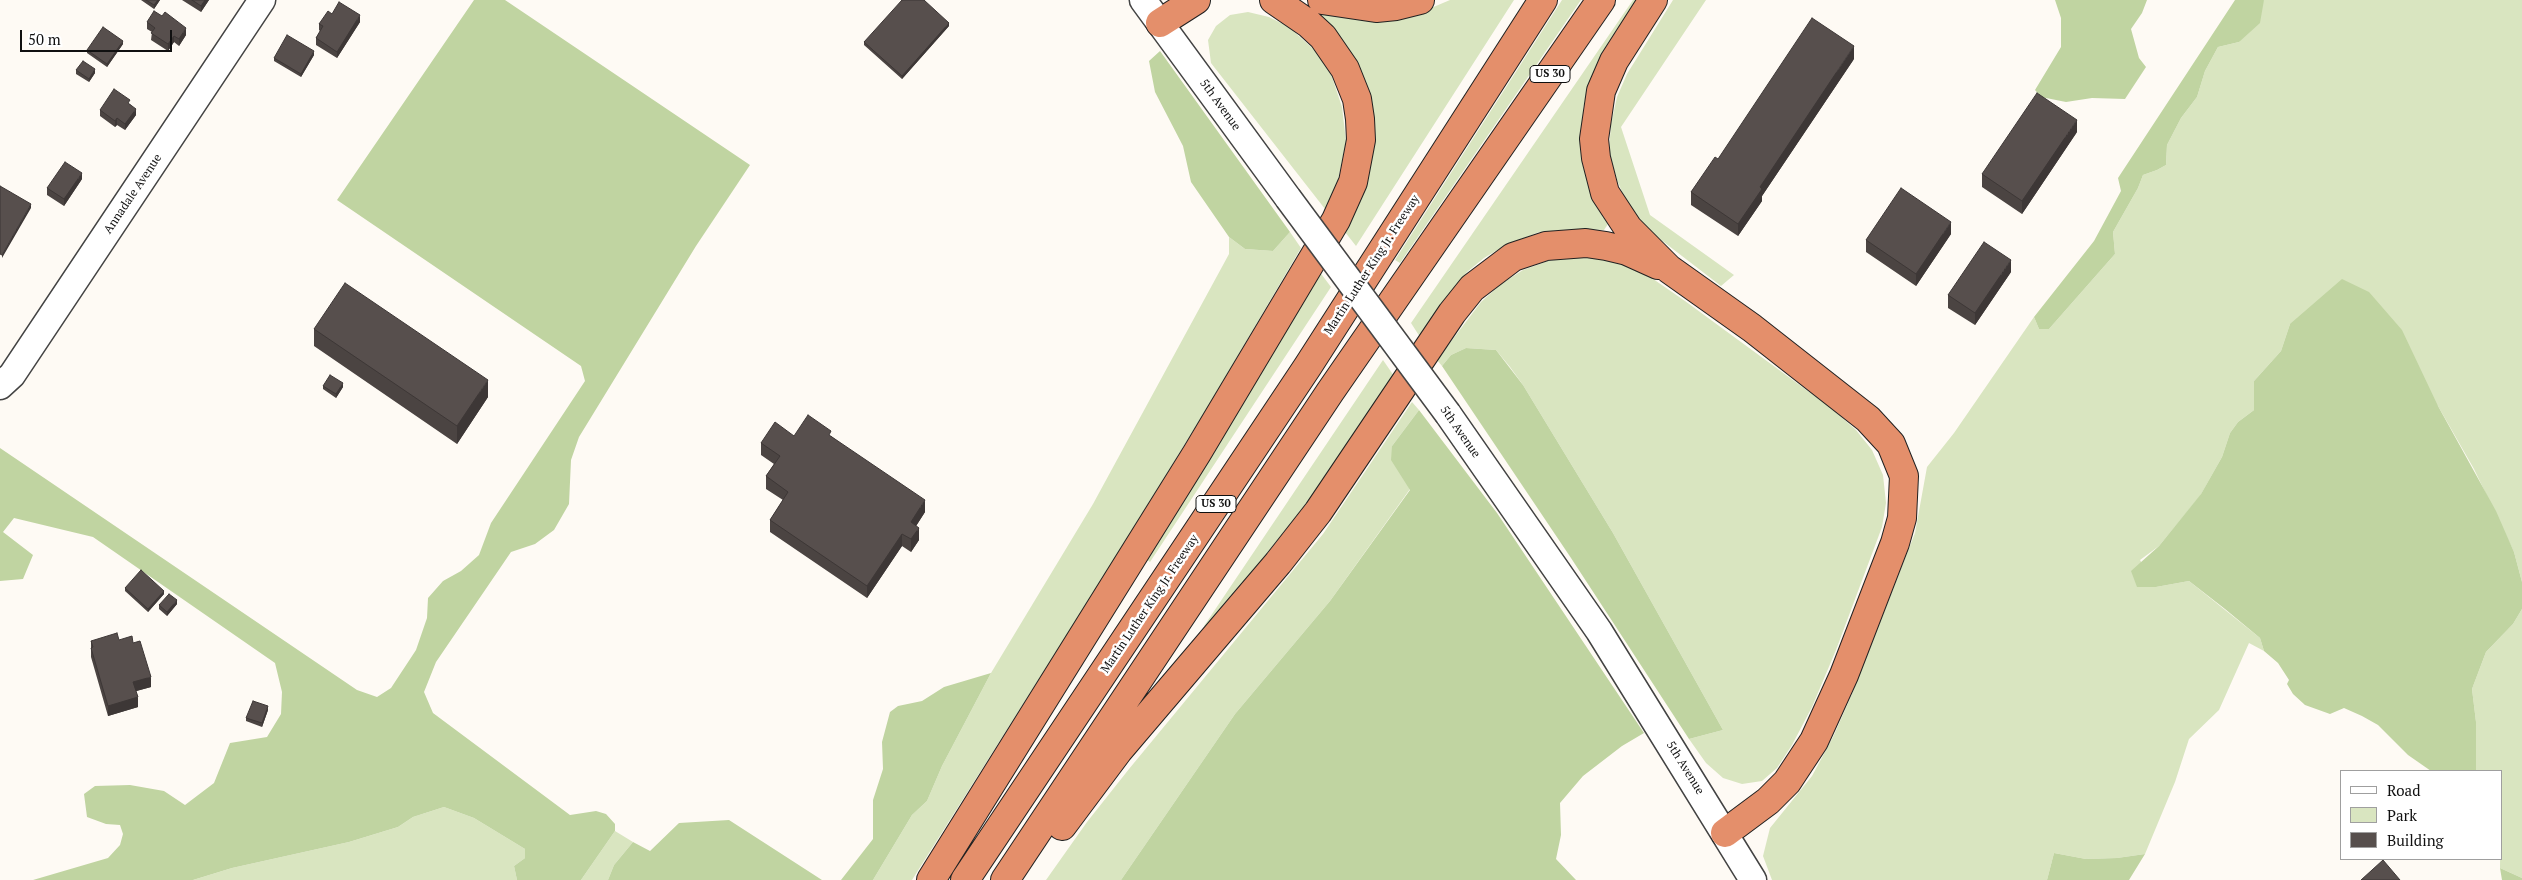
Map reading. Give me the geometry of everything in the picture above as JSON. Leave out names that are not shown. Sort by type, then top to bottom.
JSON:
[{"type":"highway","points":[[1160,23],[1196,0]]},
{"type":"highway","points":[[931,880],[1197,453],[1336,220],[1350,191],[1358,162],[1361,140],[1357,99],[1352,84],[1323,36],[1310,24],[1274,0]]},
{"type":"highway","points":[[1322,0],[1376,8],[1396,6],[1420,0]]},
{"type":"highway","name":"Martin Luther King Jr. Freeway","points":[[966,880],[1308,366],[1543,0]]},
{"type":"highway","name":"US 30","points":[[1005,880],[1330,392],[1601,0]]},
{"type":"highway","points":[[1653,0],[1607,75],[1597,107],[1594,139],[1600,179],[1616,212],[1669,269],[1856,407],[1891,444],[1904,476],[1902,518],[1895,543],[1844,675],[1814,741],[1787,782],[1768,800],[1725,833]]},
{"type":"highway","points":[[1025,880],[1118,751],[1318,512],[1452,313],[1472,288],[1513,257],[1546,246],[1565,244],[1606,246],[1627,251],[1669,269]]},
{"type":"street","name":"Annadale Avenue","points":[[0,386],[12,375],[262,0]]},
{"type":"street","name":"5th Avenue","points":[[1143,0],[1448,414],[1599,631],[1753,880]]},
{"type":"green space","points":[[474,0],[505,0],[750,165],[696,246],[579,437],[571,460],[569,504],[554,530],[535,544],[511,552],[436,662],[424,692],[433,713],[570,815],[596,811],[606,814],[615,824],[615,831],[581,880],[517,880],[514,866],[525,858],[525,849],[474,818],[444,807],[413,817],[398,827],[349,842],[232,868],[193,880],[33,880],[108,858],[120,845],[123,834],[120,825],[106,824],[87,817],[84,794],[95,786],[130,785],[164,791],[185,805],[214,783],[230,743],[267,737],[281,714],[282,692],[275,663],[93,537],[14,518],[3,532],[33,555],[23,579],[0,581],[0,448],[357,690],[377,697],[391,688],[416,650],[427,618],[428,598],[443,581],[461,571],[479,555],[491,523],[585,381],[581,366],[337,200]]},
{"type":"green space","points":[[1450,0],[1514,0],[1356,246],[1345,232],[1363,191],[1371,161],[1374,134],[1315,15],[1318,10],[1364,20],[1417,14]]},
{"type":"green space","points":[[1562,0],[1581,0],[1400,263],[1395,260]]},
{"type":"green space","points":[[1633,0],[1638,0],[1587,90],[1583,109],[1582,163],[1596,206],[1608,224],[1604,230],[1579,229],[1539,232],[1504,246],[1484,258],[1467,272],[1420,337],[1411,323]]},
{"type":"green space","points":[[1673,0],[1706,0],[1621,127],[1650,215],[1734,275],[1721,286],[1643,226],[1628,206],[1617,180],[1609,151],[1611,124],[1617,97],[1627,74]]},
{"type":"green space","points":[[2055,0],[2147,0],[2142,13],[2131,29],[2139,58],[2146,67],[2125,99],[2092,98],[2066,102],[2041,97],[2035,90],[2061,47],[2061,18]]},
{"type":"green space","points":[[2235,0],[2264,0],[2260,23],[2239,42],[2218,47],[2205,71],[2197,97],[2181,118],[2167,145],[2166,165],[2143,175],[2138,188],[2113,232],[2115,254],[2049,329],[2039,329],[2034,317],[2094,241],[2121,191],[2118,178]]},
{"type":"green space","points":[[2264,0],[2522,0],[2522,582],[2514,552],[2474,469],[2438,406],[2290,324],[2281,351],[2254,381],[2254,410],[2238,422],[2230,433],[2222,457],[2200,496],[2159,546],[2140,560],[2156,587],[2189,581],[2260,638],[2264,651],[2249,643],[2219,710],[2189,739],[2175,782],[2145,854],[2117,858],[2086,859],[2054,853],[2047,880],[1772,880],[1763,856],[1770,828],[1812,776],[1833,737],[1852,694],[1915,533],[1927,467],[1954,433],[2034,317],[2039,329],[2049,329],[2115,254],[2113,232],[2138,188],[2143,175],[2166,165],[2167,145],[2181,118],[2197,97],[2205,71],[2218,47],[2239,42]]},
{"type":"green space","points":[[1248,12],[1269,17],[1289,27],[1320,55],[1332,77],[1342,107],[1346,141],[1338,180],[1325,209],[1211,63],[1208,40],[1216,26],[1230,15]]},
{"type":"green space","points":[[1160,51],[1290,232],[1273,251],[1245,249],[1229,237],[1191,182],[1183,146],[1155,92],[1149,61]]},
{"type":"green space","points":[[1290,232],[1301,248],[1207,408],[1100,582],[912,880],[873,880],[912,815],[927,801],[942,766],[991,673],[1093,504],[1229,254],[1229,237],[1245,249],[1273,251]]},
{"type":"green space","points":[[1579,255],[1617,260],[1643,272],[1685,301],[1831,408],[1856,430],[1872,450],[1883,475],[1886,503],[1882,527],[1836,650],[1812,707],[1792,745],[1777,768],[1762,781],[1742,784],[1723,778],[1706,763],[1689,739],[1723,730],[1613,533],[1523,385],[1510,367],[1496,350],[1466,348],[1451,355],[1442,366],[1437,360],[1481,302],[1501,284],[1523,270],[1548,261]]},
{"type":"green space","points":[[1319,271],[1331,287],[1150,562],[1146,559]]},
{"type":"green space","points":[[2342,279],[2369,292],[2402,330],[2438,406],[2496,511],[2514,552],[2522,582],[2522,609],[2513,624],[2486,652],[2472,689],[2476,722],[2476,770],[2430,770],[2408,755],[2378,725],[2362,716],[2344,708],[2330,714],[2305,705],[2293,694],[2287,684],[2289,680],[2278,663],[2264,651],[2260,638],[2189,581],[2156,587],[2137,587],[2131,571],[2159,546],[2201,494],[2222,457],[2230,433],[2238,422],[2254,410],[2254,381],[2281,351],[2290,324]]},
{"type":"green space","points":[[1466,348],[1496,350],[1523,385],[1613,533],[1723,730],[1689,739],[1571,558],[1442,366],[1451,355]]},
{"type":"green space","points":[[1383,360],[1394,376],[1309,500],[1207,629],[1204,626]]},
{"type":"green space","points":[[1412,402],[1419,410],[1392,446],[1410,489],[1330,601],[1235,714],[1121,880],[1046,880],[1087,822],[1129,769],[1323,534]]},
{"type":"green space","points":[[1419,410],[1497,513],[1644,733],[1622,746],[1583,776],[1560,803],[1561,835],[1556,859],[1576,880],[1121,880],[1235,714],[1330,601],[1410,490],[1391,460],[1392,446]]},
{"type":"green space","points":[[2522,609],[2522,878],[2500,868],[2500,860],[2502,860],[2502,770],[2476,770],[2476,722],[2472,689],[2486,652],[2513,624]]},
{"type":"green space","points":[[991,673],[942,766],[927,801],[912,815],[873,880],[841,880],[873,839],[873,800],[883,769],[882,742],[890,712],[898,706],[922,701],[944,687]]},
{"type":"green space","points":[[444,807],[474,818],[525,849],[525,858],[514,866],[517,880],[193,880],[232,868],[349,842],[398,827],[413,817]]},
{"type":"green space","points":[[729,820],[822,880],[608,880],[614,865],[633,842],[650,851],[679,823]]},
{"type":"green space","points":[[615,831],[633,842],[614,865],[608,880],[581,880]]},
{"type":"green space","points":[[2054,853],[2086,859],[2117,858],[2145,854],[2129,880],[2047,880]]},
{"type":"green space","points":[[2500,868],[2522,878],[2522,880],[2502,880]]},
{"type":"building","points":[[146,0],[158,0],[154,5]]},
{"type":"building","points":[[192,0],[205,0],[201,6]]},
{"type":"building","points":[[902,0],[924,0],[949,23],[902,76],[864,42]]},
{"type":"building","points":[[339,2],[360,15],[337,52],[316,38],[323,26],[319,24],[328,11],[332,14]]},
{"type":"building","points":[[154,11],[162,16],[165,12],[186,28],[179,39],[174,36],[168,44],[151,33],[155,28],[147,22]]},
{"type":"building","points":[[1812,18],[1854,46],[1760,187],[1762,189],[1738,224],[1691,192],[1715,157],[1718,159]]},
{"type":"building","points":[[103,27],[123,41],[107,64],[87,50]]},
{"type":"building","points":[[287,35],[314,51],[301,74],[274,58]]},
{"type":"building","points":[[83,61],[95,69],[89,79],[76,70]]},
{"type":"building","points":[[114,89],[130,100],[128,103],[136,109],[125,124],[117,118],[115,121],[100,110]]},
{"type":"building","points":[[2037,93],[2077,120],[2022,201],[1982,174]]},
{"type":"building","points":[[65,162],[82,173],[64,199],[47,188]]},
{"type":"building","points":[[0,186],[31,204],[2,255],[0,254]]},
{"type":"building","points":[[1901,188],[1951,222],[1916,274],[1866,240]]},
{"type":"building","points":[[1984,242],[2011,260],[1975,313],[1948,295]]},
{"type":"building","points":[[345,283],[488,380],[457,426],[314,329]]},
{"type":"building","points":[[330,375],[343,383],[336,394],[323,386]]},
{"type":"building","points":[[808,415],[831,431],[829,435],[925,500],[911,522],[919,528],[911,539],[902,534],[867,586],[770,520],[788,492],[766,476],[780,456],[761,443],[775,422],[794,436]]},
{"type":"building","points":[[141,570],[164,591],[148,609],[125,588]]},
{"type":"building","points":[[169,594],[177,600],[167,612],[159,605]]},
{"type":"building","points":[[117,633],[119,640],[132,636],[133,643],[140,641],[151,677],[133,682],[138,697],[108,706],[91,648],[93,647],[91,641]]},
{"type":"building","points":[[253,701],[268,706],[262,723],[246,718]]},
{"type":"building","points":[[2383,860],[2400,880],[2361,880]]}]
